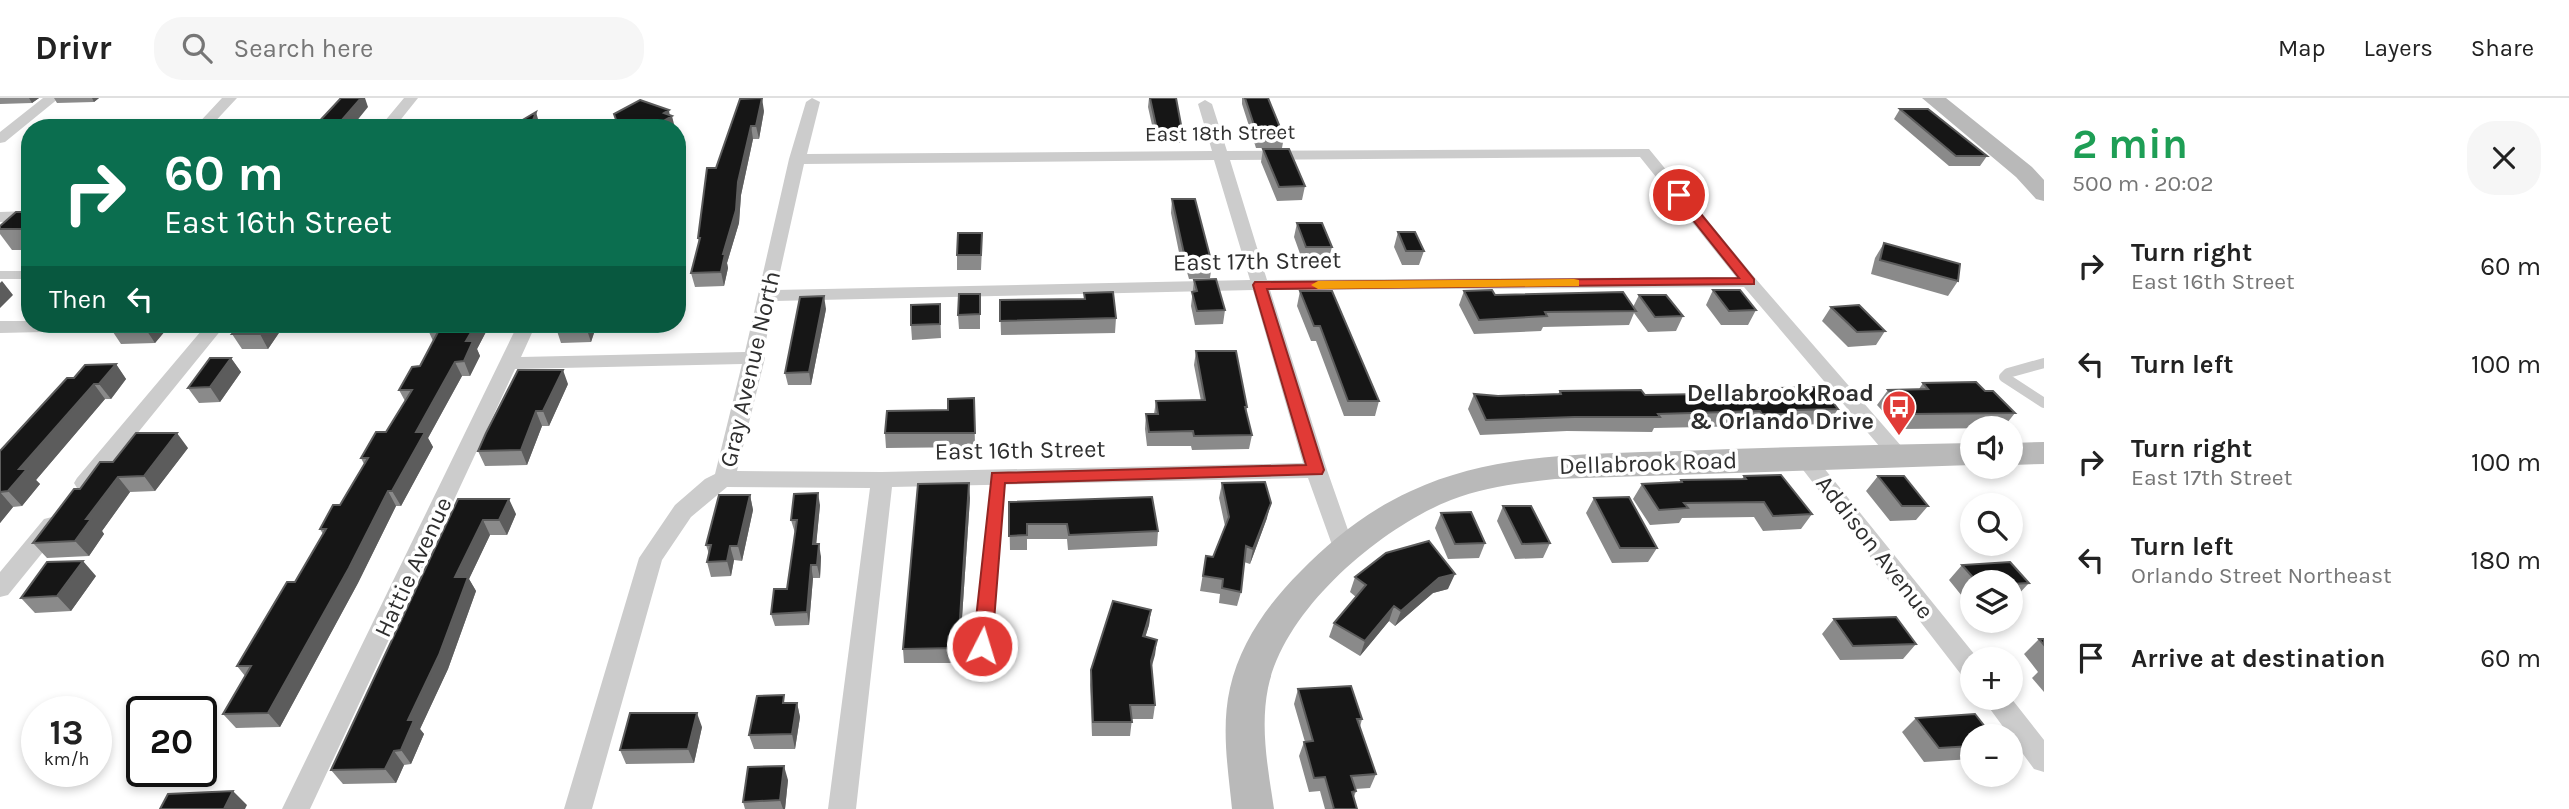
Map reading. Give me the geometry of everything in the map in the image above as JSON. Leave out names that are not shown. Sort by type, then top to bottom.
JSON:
[{"type":"street","points":[[25,119],[52,98]]},
{"type":"street","points":[[210,119],[230,98]]},
{"type":"street","points":[[394,119],[411,98]]},
{"type":"street","points":[[1933,98],[2024,173],[2044,194]]},
{"type":"street","name":"Gray Avenue North","points":[[578,809],[651,558],[684,510],[713,484],[725,479],[755,358],[797,159],[813,102]]},
{"type":"street","points":[[1205,104],[1316,470],[1344,550]]},
{"type":"street","points":[[0,139],[21,122]]},
{"type":"street","name":"East 18th Street","points":[[797,159],[1644,152],[1749,282]]},
{"type":"street","points":[[0,217],[21,216]]},
{"type":"street","points":[[1749,282],[1898,455]]},
{"type":"street","name":"East 17th Street","points":[[766,296],[1259,285],[1749,282]]},
{"type":"street","points":[[0,327],[21,327]]},
{"type":"street","points":[[0,588],[210,333]]},
{"type":"street","name":"Hattie Avenue","points":[[296,809],[523,333]]},
{"type":"street","points":[[509,363],[755,358]]},
{"type":"street","points":[[2023,453],[2044,463]]},
{"type":"street","name":"Dellabrook Road","points":[[1253,809],[1245,718],[1249,688],[1258,660],[1274,627],[1289,605],[1344,550],[1378,522],[1440,492],[1494,475],[1553,467],[1960,454]]},
{"type":"street","name":"Addison Avenue","points":[[1804,457],[1960,655]]},
{"type":"street","name":"East 16th Street","points":[[725,479],[882,480],[1316,470]]},
{"type":"street","points":[[842,809],[882,480]]},
{"type":"street","points":[[2004,710],[2044,760]]},
{"type":"lane","points":[[0,275],[21,275]]},
{"type":"lane","points":[[2044,363],[2007,373],[2004,377],[2044,403]]},
{"type":"lane","points":[[982,646],[998,477]]},
{"type":"building","points":[[341,98],[361,98],[343,119],[321,119]]},
{"type":"building","points":[[762,98],[756,126],[751,126],[738,182],[736,210],[723,254],[721,272],[691,273],[700,238],[707,168],[716,168],[740,99]]},
{"type":"building","points":[[1150,98],[1176,98],[1182,130],[1157,130]]},
{"type":"building","points":[[1245,98],[1268,98],[1284,137],[1258,137]]},
{"type":"building","points":[[640,100],[669,110],[664,113],[672,116],[667,119],[616,119],[614,114]]},
{"type":"building","points":[[1900,109],[1928,109],[1987,156],[1956,156]]},
{"type":"building","points":[[536,112],[533,119],[524,119]]},
{"type":"building","points":[[1263,149],[1289,149],[1305,186],[1279,187]]},
{"type":"building","points":[[1172,199],[1195,199],[1212,264],[1191,264],[1189,258],[1185,258]]},
{"type":"building","points":[[16,212],[21,212],[21,229],[0,229]]},
{"type":"building","points":[[1297,223],[1322,223],[1332,247],[1306,247]]},
{"type":"building","points":[[1398,232],[1415,232],[1424,251],[1406,251]]},
{"type":"building","points":[[958,233],[982,233],[981,255],[957,255]]},
{"type":"building","points":[[1884,243],[1960,264],[1958,281],[1880,260]]},
{"type":"building","points":[[1216,279],[1225,310],[1197,311],[1192,292],[1197,291],[1194,280]]},
{"type":"building","points":[[1492,290],[1495,295],[1623,292],[1636,311],[1545,312],[1547,316],[1479,320],[1464,291]]},
{"type":"building","points":[[1713,290],[1740,290],[1756,310],[1729,311]]},
{"type":"building","points":[[1300,291],[1332,291],[1379,401],[1348,401],[1320,326],[1314,326]]},
{"type":"building","points":[[1113,292],[1116,318],[1000,321],[1000,300],[1085,299],[1084,293]]},
{"type":"building","points":[[959,294],[980,294],[980,314],[958,315]]},
{"type":"building","points":[[1639,295],[1666,295],[1683,316],[1655,317]]},
{"type":"building","points":[[824,296],[809,372],[785,373],[800,297]]},
{"type":"building","points":[[940,304],[940,324],[911,325],[911,305]]},
{"type":"building","points":[[1859,305],[1885,331],[1857,332],[1831,307]]},
{"type":"building","points":[[437,333],[471,333],[466,341],[473,341],[464,361],[455,362],[416,432],[425,432],[392,491],[388,491],[349,568],[268,713],[223,714],[251,666],[237,666],[287,582],[295,582],[326,529],[320,529],[333,505],[340,505],[368,458],[361,458],[376,432],[386,432],[412,390],[399,390],[412,367],[420,366]]},
{"type":"building","points":[[1196,351],[1236,351],[1252,435],[1194,436],[1193,431],[1149,432],[1146,414],[1158,414],[1156,401],[1205,400]]},
{"type":"building","points":[[210,358],[231,358],[210,387],[188,388]]},
{"type":"building","points":[[116,364],[99,384],[94,384],[19,469],[27,469],[8,491],[0,492],[0,451],[67,378],[74,378],[85,365]]},
{"type":"building","points":[[518,370],[563,370],[543,411],[536,411],[521,450],[478,451],[486,433]]},
{"type":"building","points":[[1976,382],[1985,391],[1993,391],[2015,413],[1911,414],[1888,390],[1928,389],[1923,383]]},
{"type":"building","points":[[1821,387],[1838,409],[1793,410],[1796,414],[1762,414],[1760,411],[1658,414],[1660,417],[1486,420],[1474,394],[1498,396],[1561,394],[1560,391],[1641,390],[1645,395],[1704,394],[1746,393],[1743,389]]},
{"type":"building","points":[[974,398],[975,433],[885,433],[887,411],[948,410],[948,399]]},
{"type":"building","points":[[136,433],[177,433],[144,476],[118,477],[86,519],[91,519],[75,541],[33,543],[74,489],[80,489],[100,462],[113,462]]},
{"type":"building","points":[[1781,475],[1812,514],[1773,516],[1764,502],[1684,503],[1688,508],[1659,510],[1642,484],[1682,482],[1681,480],[1746,479],[1744,476]]},
{"type":"building","points":[[1878,476],[1904,476],[1928,506],[1902,506]]},
{"type":"building","points":[[1265,482],[1271,503],[1253,549],[1246,546],[1241,592],[1222,588],[1223,579],[1203,576],[1206,556],[1213,557],[1229,517],[1222,483]]},
{"type":"building","points":[[969,483],[958,648],[903,649],[918,484]]},
{"type":"building","points":[[818,493],[813,544],[819,544],[817,565],[811,565],[807,612],[771,614],[774,589],[787,589],[797,520],[791,520],[794,494]]},
{"type":"building","points":[[719,495],[750,495],[738,546],[730,546],[727,561],[707,562],[711,545],[706,545]]},
{"type":"building","points":[[1152,497],[1158,531],[1069,535],[1067,524],[1027,524],[1027,535],[1009,536],[1009,502]]},
{"type":"building","points":[[1629,497],[1657,548],[1620,548],[1594,498]]},
{"type":"building","points":[[458,499],[509,499],[499,520],[483,520],[455,577],[468,577],[439,655],[408,720],[414,720],[401,750],[394,751],[385,769],[331,770]]},
{"type":"building","points":[[1503,506],[1531,506],[1550,543],[1522,544]]},
{"type":"building","points":[[1471,512],[1485,543],[1455,544],[1441,513]]},
{"type":"building","points":[[1429,541],[1455,574],[1439,578],[1401,611],[1394,606],[1365,641],[1334,623],[1366,585],[1355,577],[1386,553]]},
{"type":"building","points":[[83,561],[57,596],[21,598],[47,562]]},
{"type":"building","points":[[2010,562],[2017,570],[1966,570],[1962,565]]},
{"type":"building","points":[[1113,601],[1151,610],[1143,636],[1157,640],[1151,661],[1155,705],[1130,705],[1132,722],[1093,722],[1091,670]]},
{"type":"building","points":[[1896,617],[1916,644],[1853,646],[1834,619]]},
{"type":"building","points":[[1351,686],[1362,719],[1357,719],[1376,774],[1351,776],[1356,791],[1352,792],[1357,809],[1334,809],[1325,777],[1314,778],[1304,742],[1313,741],[1298,689]]},
{"type":"building","points":[[784,695],[783,703],[797,703],[792,734],[749,735],[757,696]]},
{"type":"building","points":[[630,713],[697,713],[688,749],[620,750]]},
{"type":"building","points":[[1975,714],[1983,724],[1960,724],[1960,747],[1939,748],[1916,718]]},
{"type":"building","points":[[784,766],[780,800],[743,802],[748,767]]},
{"type":"building","points":[[233,791],[224,809],[160,809],[168,794]]},
{"type":"slow traffic","points":[[1318,285],[1574,283]]},
{"type":"place","name":"Dellabrook Road & Orlando Drive","points":[[1899,437]]},
{"type":"route","points":[[982,646],[998,477],[1316,470],[1259,285],[1749,282],[1679,195]]}]
